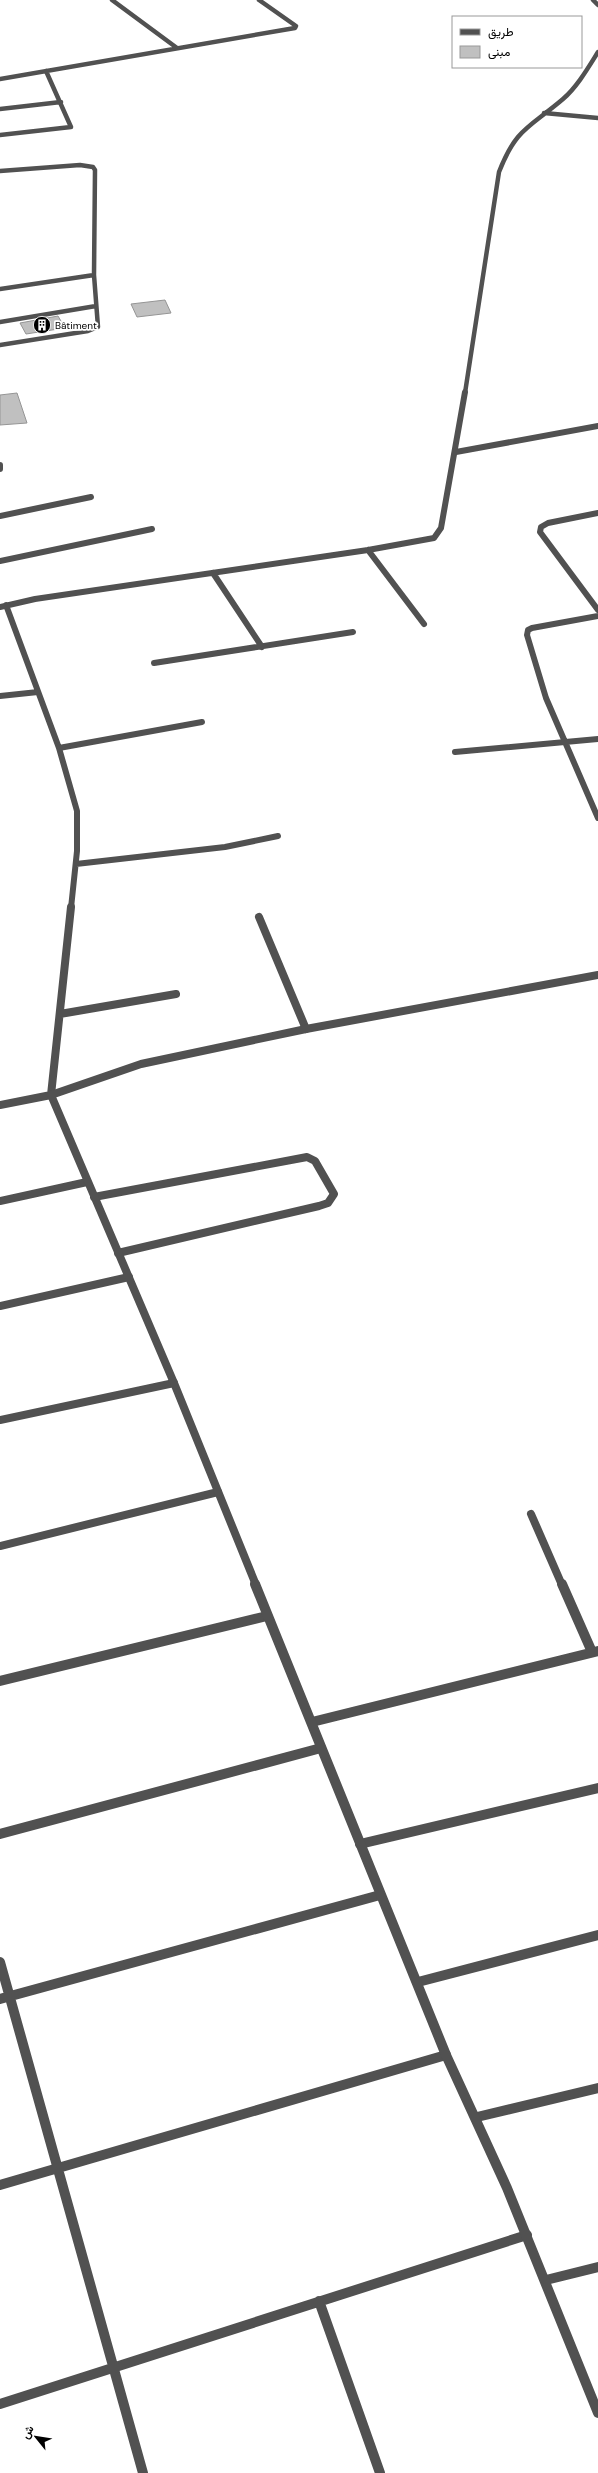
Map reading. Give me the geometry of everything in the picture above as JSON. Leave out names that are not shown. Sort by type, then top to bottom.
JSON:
[{"type":"street","points":[[112,0],[177,48]]},
{"type":"street","points":[[0,79],[295,28],[292,23],[259,0]]},
{"type":"street","points":[[593,0],[598,5]]},
{"type":"street","points":[[598,52],[591,67],[564,98],[520,132],[512,142],[499,172],[456,452],[438,534],[427,540],[368,550],[35,599],[3,606],[59,748],[77,812],[76,864],[51,1095],[174,1383],[267,1616],[312,1722],[380,1895],[418,1982],[446,2055],[477,2117],[546,2280],[598,2413]]},
{"type":"street","points":[[0,135],[69,128],[72,125],[46,71]]},
{"type":"street","points":[[0,109],[62,102]]},
{"type":"street","points":[[544,113],[598,118]]},
{"type":"street","points":[[0,170],[80,165],[93,167],[95,170],[94,275],[98,327],[94,329],[0,345]]},
{"type":"street","points":[[0,289],[94,275]]},
{"type":"street","points":[[0,322],[96,306]]},
{"type":"street","points":[[456,452],[598,426]]},
{"type":"street","points":[[0,516],[91,497]]},
{"type":"street","points":[[598,513],[548,523],[541,527],[540,532],[598,610]]},
{"type":"street","points":[[0,561],[152,529]]},
{"type":"street","points":[[368,550],[424,624]]},
{"type":"street","points":[[213,573],[262,647]]},
{"type":"street","points":[[598,616],[528,630],[527,635],[546,698],[598,818]]},
{"type":"street","points":[[154,664],[353,632]]},
{"type":"street","points":[[0,696],[38,692]]},
{"type":"street","points":[[59,748],[202,722]]},
{"type":"street","points":[[455,752],[598,739]]},
{"type":"street","points":[[76,864],[225,848],[278,836]]},
{"type":"street","points":[[259,917],[306,1029]]},
{"type":"street","points":[[0,1105],[51,1095],[141,1064],[306,1029],[598,974]]},
{"type":"street","points":[[60,1014],[176,994]]},
{"type":"street","points":[[94,1196],[307,1157],[315,1161],[334,1194],[328,1203],[319,1206],[118,1253]]},
{"type":"street","points":[[0,1201],[87,1182]]},
{"type":"street","points":[[0,1306],[129,1277]]},
{"type":"street","points":[[0,1420],[174,1383]]},
{"type":"street","points":[[0,1546],[218,1492]]},
{"type":"street","points":[[312,1722],[595,1651],[531,1514]]},
{"type":"street","points":[[0,1681],[267,1616]]},
{"type":"street","points":[[0,1834],[321,1748]]},
{"type":"street","points":[[360,1844],[598,1788]]},
{"type":"street","points":[[5,1998],[380,1895]]},
{"type":"street","points":[[418,1982],[598,1935]]},
{"type":"street","points":[[0,1962],[5,1998],[57,2168],[143,2473]]},
{"type":"street","points":[[0,2185],[446,2055]]},
{"type":"street","points":[[477,2117],[598,2088]]},
{"type":"street","points":[[0,2404],[113,2370],[319,2301],[527,2235]]},
{"type":"street","points":[[546,2280],[598,2267]]},
{"type":"street","points":[[319,2301],[380,2473]]},
{"type":"building","points":[[165,300],[171,313],[137,317],[131,304]]},
{"type":"building","name":"Bâtiment","points":[[58,316],[65,328],[26,334],[20,323]]},
{"type":"building","points":[[17,393],[27,423],[0,425],[0,395]]},
{"type":"place","name":"Bâtiment","points":[[42,325]]}]
